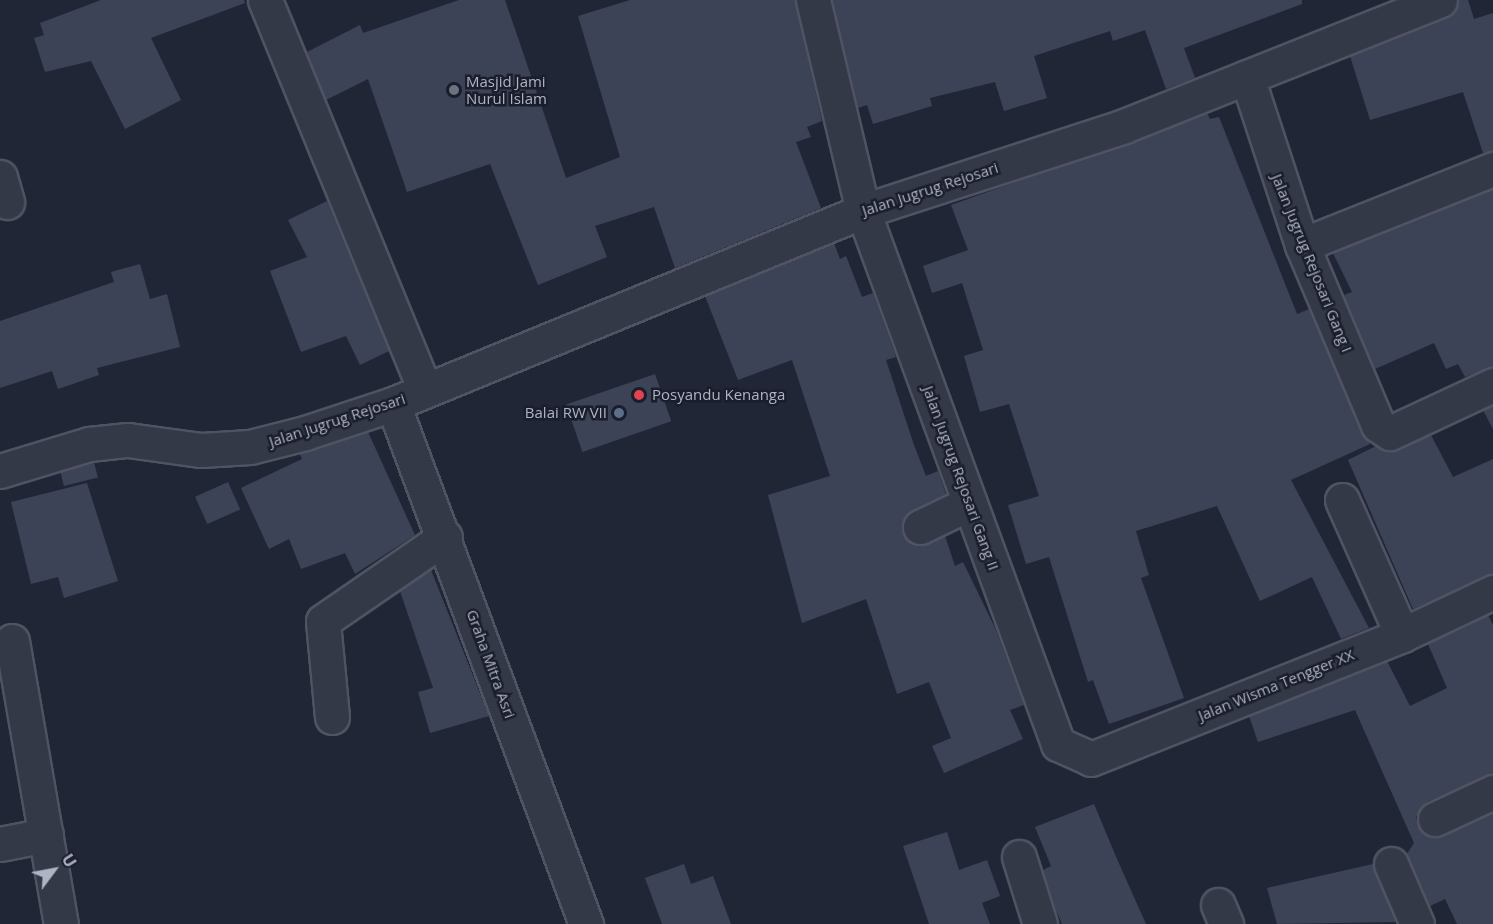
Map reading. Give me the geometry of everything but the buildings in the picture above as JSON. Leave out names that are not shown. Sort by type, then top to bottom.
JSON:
[{"type":"street","name":"Jalan Jugrug Rejosari","points":[[265,0],[425,390]]},
{"type":"street","name":"Jalan Jugrug Rejosari Gang II","points":[[813,0],[863,211],[1058,744]]},
{"type":"street","name":"Jalan Jugrug Rejosari","points":[[0,471],[70,448],[128,440],[201,450],[250,447],[393,404],[863,211],[1124,126],[1432,2]]},
{"type":"street","name":"Jalan Jugrug Rejosari Gang I","points":[[1247,77],[1302,245],[1378,425],[1386,432],[1397,430],[1493,385]]},
{"type":"street","points":[[1302,245],[1493,169]]},
{"type":"street","name":"Graha Mitra Asri","points":[[393,404],[445,537],[586,924]]},
{"type":"street","points":[[1342,500],[1402,634]]},
{"type":"street","points":[[920,527],[970,503]]},
{"type":"street","points":[[333,717],[323,621],[445,537]]},
{"type":"street","name":"Jalan Wisma Tengger XX","points":[[1058,744],[1091,759],[1402,634],[1493,592]]},
{"type":"street","points":[[12,641],[62,924]]},
{"type":"street","points":[[1435,819],[1493,792]]},
{"type":"street","points":[[0,844],[46,835]]},
{"type":"street","points":[[1019,857],[1040,924]]},
{"type":"street","points":[[1391,864],[1417,924]]},
{"type":"place","name":"Masjid Jami Nurul Islam","points":[[454,90]]},
{"type":"place","name":"Posyandu Kenanga","points":[[639,395]]},
{"type":"place","name":"Balai RW VII","points":[[619,413]]}]
